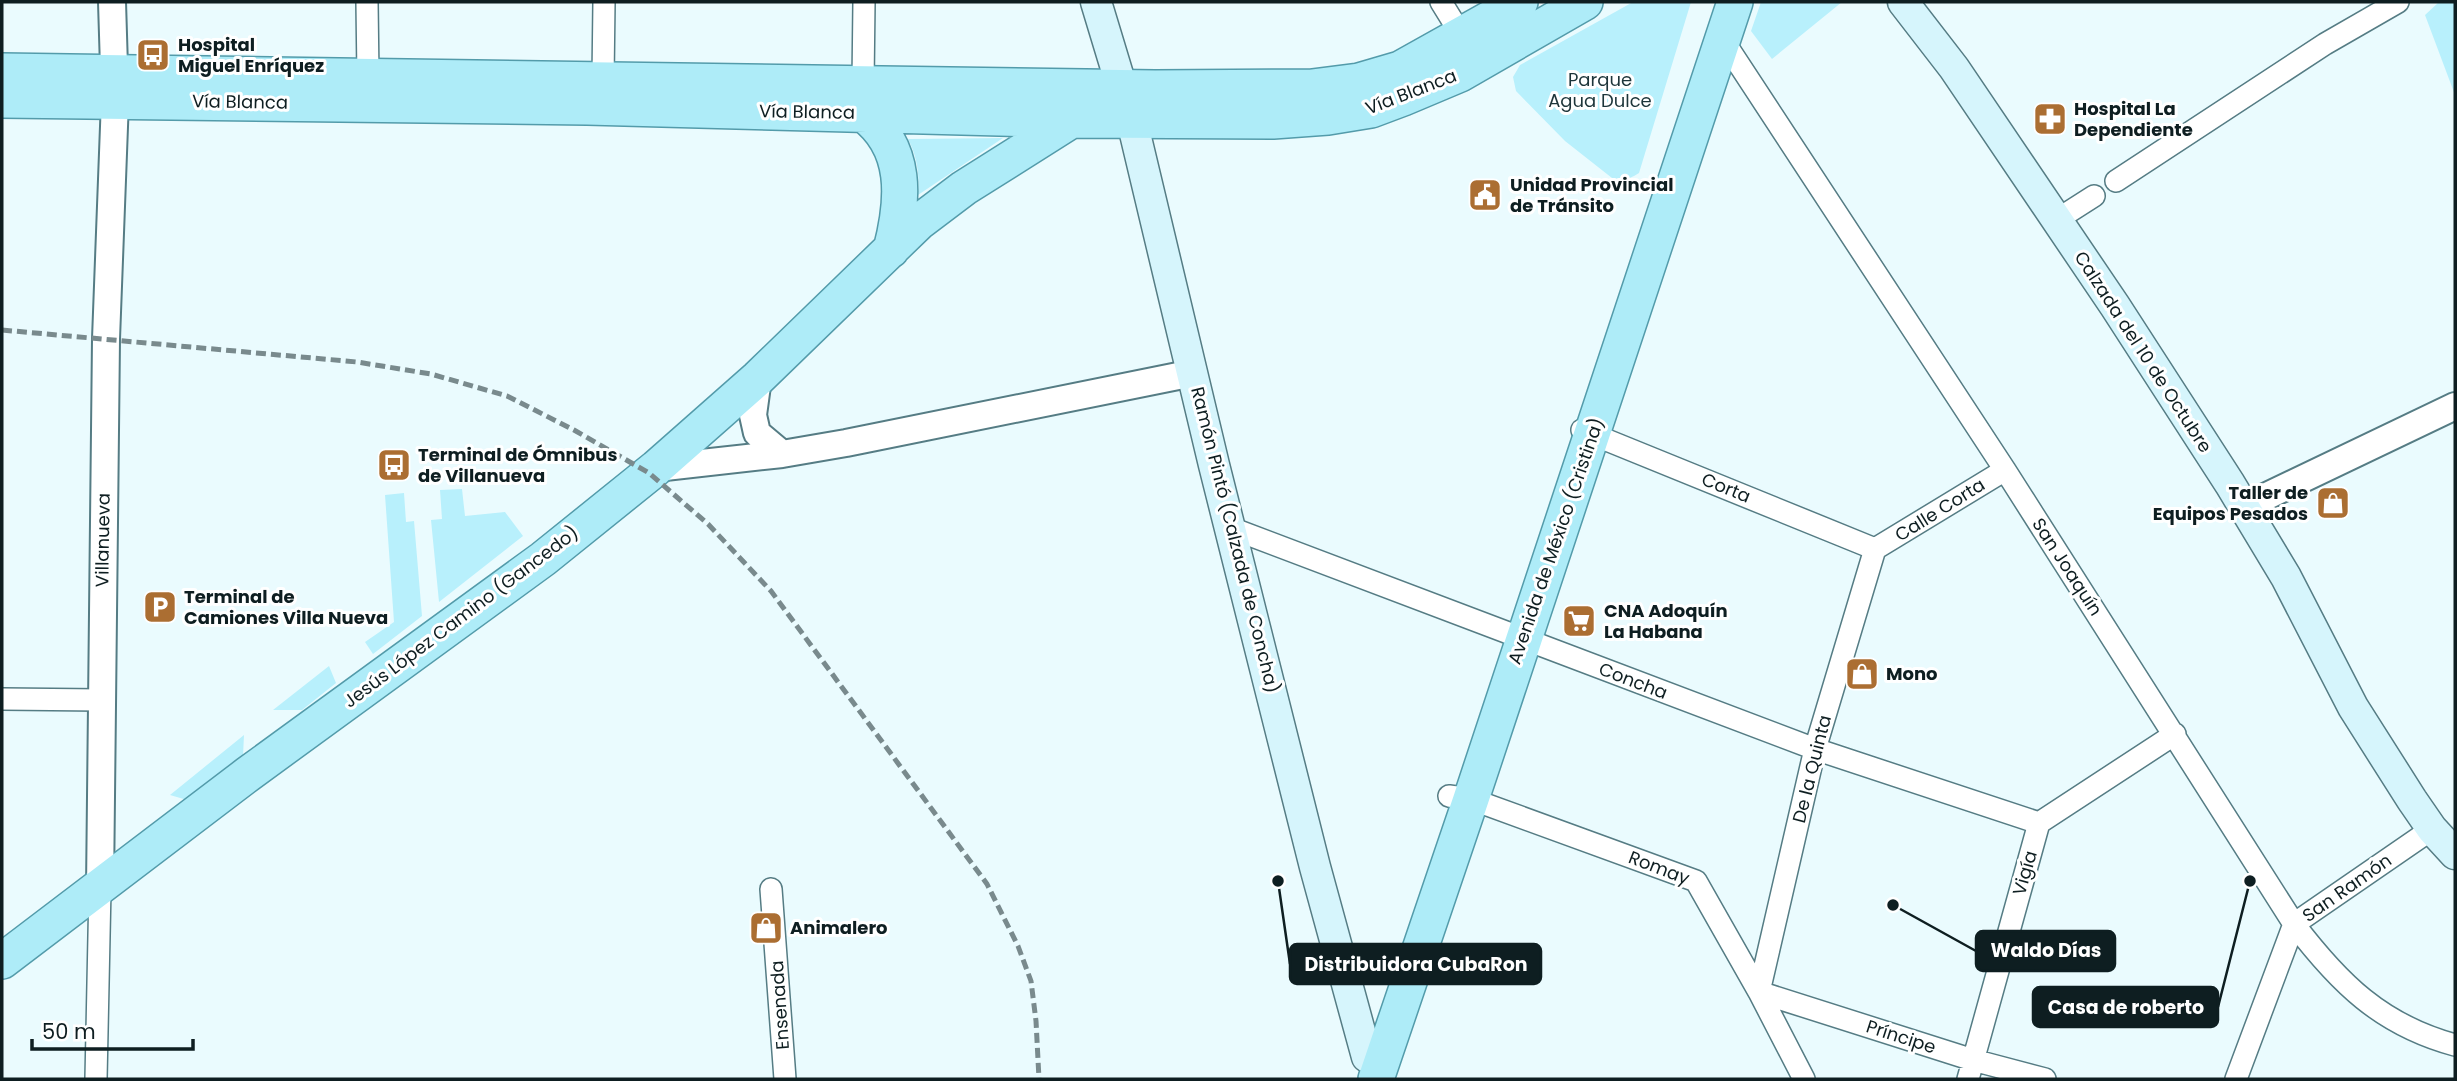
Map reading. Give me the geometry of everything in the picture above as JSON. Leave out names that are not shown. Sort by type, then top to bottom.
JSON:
[{"type":"main road","name":"Ramón Pintó (Calzada de Concha)","points":[[1096,2],[1132,121],[1368,1074]]},
{"type":"main road","name":"Vía Blanca","points":[[2,71],[115,86],[587,107],[863,98],[1117,73],[1264,89],[1312,87],[1359,81],[1401,69],[1520,2]]},
{"type":"main road","name":"Vía Blanca","points":[[2,100],[115,86],[368,77],[603,79],[863,98],[1073,120],[1272,121],[1328,117],[1371,110],[1460,74],[1585,2]]},
{"type":"main road","name":"Avenida de México (Cristina)","points":[[1584,431],[1711,2]]},
{"type":"main road","name":"Avenida de México (Cristina)","points":[[1368,1074],[1513,635],[1735,2]]},
{"type":"main road","name":"Calzada del 10 de Octubre","points":[[1903,2],[1954,68],[2058,219],[2244,507],[2286,577],[2353,707],[2432,829],[2455,854]]},
{"type":"main road","points":[[996,169],[1073,120],[1117,73]]},
{"type":"main road","points":[[863,98],[894,152],[899,206],[891,250]]},
{"type":"main road","points":[[996,169],[1062,142],[1132,121]]},
{"type":"main road","name":"Jesús López Camino (Gancedo)","points":[[2,961],[248,774],[506,588],[656,468],[758,378],[940,205],[996,169]]},
{"type":"street","name":"Villanueva","points":[[96,1079],[106,339],[115,86],[112,2]]},
{"type":"street","points":[[367,2],[368,77]]},
{"type":"street","points":[[603,79],[604,2]]},
{"type":"street","points":[[863,2],[863,98]]},
{"type":"street","points":[[1113,2],[1117,73]]},
{"type":"street","points":[[1441,2],[1462,36]]},
{"type":"street","points":[[2116,181],[2325,44],[2398,2]]},
{"type":"street","name":"San Joaquín","points":[[1723,40],[2005,470],[2294,924],[2335,975],[2368,1003],[2394,1020],[2455,1045]]},
{"type":"street","points":[[2058,219],[2094,196]]},
{"type":"street","points":[[656,468],[782,454],[846,443],[1193,373]]},
{"type":"street","points":[[758,378],[753,415],[757,433],[782,454]]},
{"type":"street","points":[[2244,507],[2455,406]]},
{"type":"street","name":"Corta","points":[[1584,431],[1875,549]]},
{"type":"street","name":"Calle Corta","points":[[1875,549],[2005,470]]},
{"type":"street","name":"Concha","points":[[1231,528],[1815,749],[2039,823]]},
{"type":"street","name":"De la Quinta","points":[[1759,992],[1815,749],[1875,549]]},
{"type":"street","points":[[2,699],[101,700]]},
{"type":"street","points":[[2039,823],[2175,734]]},
{"type":"street","name":"Romay","points":[[1460,797],[1696,881],[1759,992],[1804,1079]]},
{"type":"street","name":"Vigía","points":[[1971,1070],[2039,823]]},
{"type":"street","name":"San Ramón","points":[[2236,1079],[2294,924],[2432,829]]},
{"type":"street","name":"Ensenada","points":[[771,889],[785,1079]]},
{"type":"street","name":"Príncipe","points":[[1759,992],[1971,1070],[2045,1079]]},
{"type":"green space","name":"Parque Agua Dulce","points":[[1633,2],[1691,2],[1639,173],[1620,179],[1612,178],[1565,141],[1516,91],[1513,77],[1520,65]]},
{"type":"green space","points":[[1761,2],[1842,2],[1772,59],[1751,31]]},
{"type":"green space","points":[[2439,2],[2455,2],[2455,95],[2425,15]]},
{"type":"green space","points":[[1003,138],[918,195],[917,166],[908,139]]},
{"type":"green space","points":[[462,489],[465,516],[505,512],[523,536],[439,602],[431,520],[442,519],[440,490]]},
{"type":"green space","points":[[404,493],[406,522],[414,521],[422,616],[373,654],[365,642],[394,622],[385,495]]},
{"type":"green space","points":[[329,666],[336,683],[302,710],[273,710]]},
{"type":"green space","points":[[244,735],[243,756],[187,800],[170,795]]},
{"type":"railway","points":[[2,330],[357,362],[431,374],[507,396],[649,473],[708,524],[771,591],[987,884],[1018,946],[1031,981],[1039,1079]]},
{"type":"place","name":"Hospital Miguel Enríquez","points":[[153,55]]},
{"type":"place","name":"Hospital La Dependiente","points":[[2050,119]]},
{"type":"place","name":"Unidad Provincial de Tránsito","points":[[1485,195]]},
{"type":"place","name":"Terminal de Ómnibus de Villanueva","points":[[394,465]]},
{"type":"place","name":"Taller de Equipos Pesados","points":[[2333,503]]},
{"type":"place","name":"Terminal de Camiones Villa Nueva","points":[[160,607]]},
{"type":"place","name":"CNA Adoquín La Habana","points":[[1579,621]]},
{"type":"place","name":"Mono","points":[[1862,674]]},
{"type":"place","name":"Distribuidora CubaRon","points":[[1278,881]]},
{"type":"place","name":"Casa de roberto","points":[[2250,881]]},
{"type":"place","name":"Waldo Días","points":[[1893,905]]},
{"type":"place","name":"Animalero","points":[[766,928]]}]
